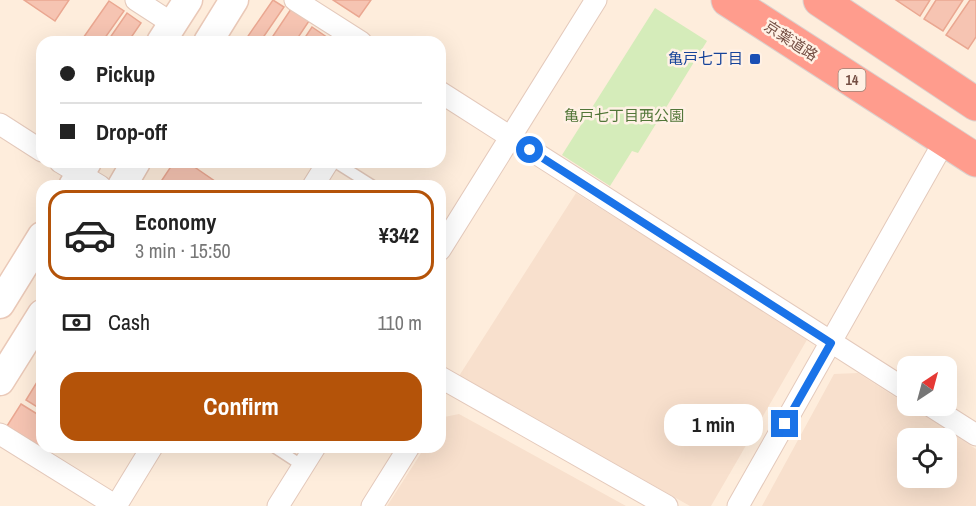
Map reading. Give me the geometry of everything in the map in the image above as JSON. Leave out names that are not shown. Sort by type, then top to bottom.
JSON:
[{"type":"highway","name":"京葉道路","points":[[728,0],[976,160]]},
{"type":"highway","points":[[820,0],[976,104]]},
{"type":"main road","points":[[167,33],[188,0]]},
{"type":"main road","points":[[212,36],[234,0]]},
{"type":"main road","points":[[4,287],[36,244]]},
{"type":"main road","points":[[0,381],[36,324]]},
{"type":"street","points":[[136,0],[167,33]]},
{"type":"street","points":[[295,0],[352,36]]},
{"type":"street","points":[[446,233],[510,137],[596,0]]},
{"type":"street","points":[[446,96],[897,384]]},
{"type":"street","points":[[0,124],[36,147]]},
{"type":"street","points":[[738,506],[945,140]]},
{"type":"street","points":[[446,388],[667,506]]},
{"type":"street","points":[[946,416],[976,435]]},
{"type":"street","points":[[0,434],[116,506],[148,453]]},
{"type":"street","points":[[278,506],[311,453]]},
{"type":"street","points":[[372,506],[405,453]]},
{"type":"lane","points":[[344,168],[364,180]]},
{"type":"lane","points":[[283,453],[303,466]]},
{"type":"shaded area","points":[[576,193],[808,338],[711,506],[690,506],[459,376]]},
{"type":"shaded area","points":[[858,373],[897,398],[897,416],[925,416],[943,428],[897,428],[897,488],[957,488],[957,437],[976,449],[976,506],[762,506],[834,374]]},
{"type":"shaded area","points":[[459,414],[626,506],[387,506],[421,453],[446,453],[446,417]]},
{"type":"green space","name":"亀戸七丁目西公園","points":[[655,8],[707,41],[638,153],[632,151],[610,186],[562,155]]},
{"type":"building","points":[[24,0],[69,0],[55,21]]},
{"type":"building","points":[[273,0],[284,7],[264,36],[248,36]]},
{"type":"building","points":[[333,0],[371,0],[359,17]]},
{"type":"building","points":[[896,0],[930,0],[920,16]]},
{"type":"building","points":[[936,0],[963,0],[943,31],[924,19]]},
{"type":"building","points":[[970,0],[976,0],[976,37],[968,49],[946,35]]},
{"type":"building","points":[[109,1],[124,11],[106,36],[84,36]]},
{"type":"building","points":[[291,9],[309,21],[299,36],[273,36]]},
{"type":"building","points":[[127,13],[141,23],[132,36],[111,36]]},
{"type":"building","points":[[312,27],[325,36],[306,36]]},
{"type":"building","points":[[170,168],[196,168],[213,180],[162,180]]},
{"type":"building","points":[[36,384],[36,406],[26,400]]},
{"type":"building","points":[[21,404],[36,413],[36,444],[7,426]]},
{"type":"place","name":"亀戸七丁目","points":[[755,59]]},
{"type":"route","points":[[530,150],[831,343],[785,424]]}]
